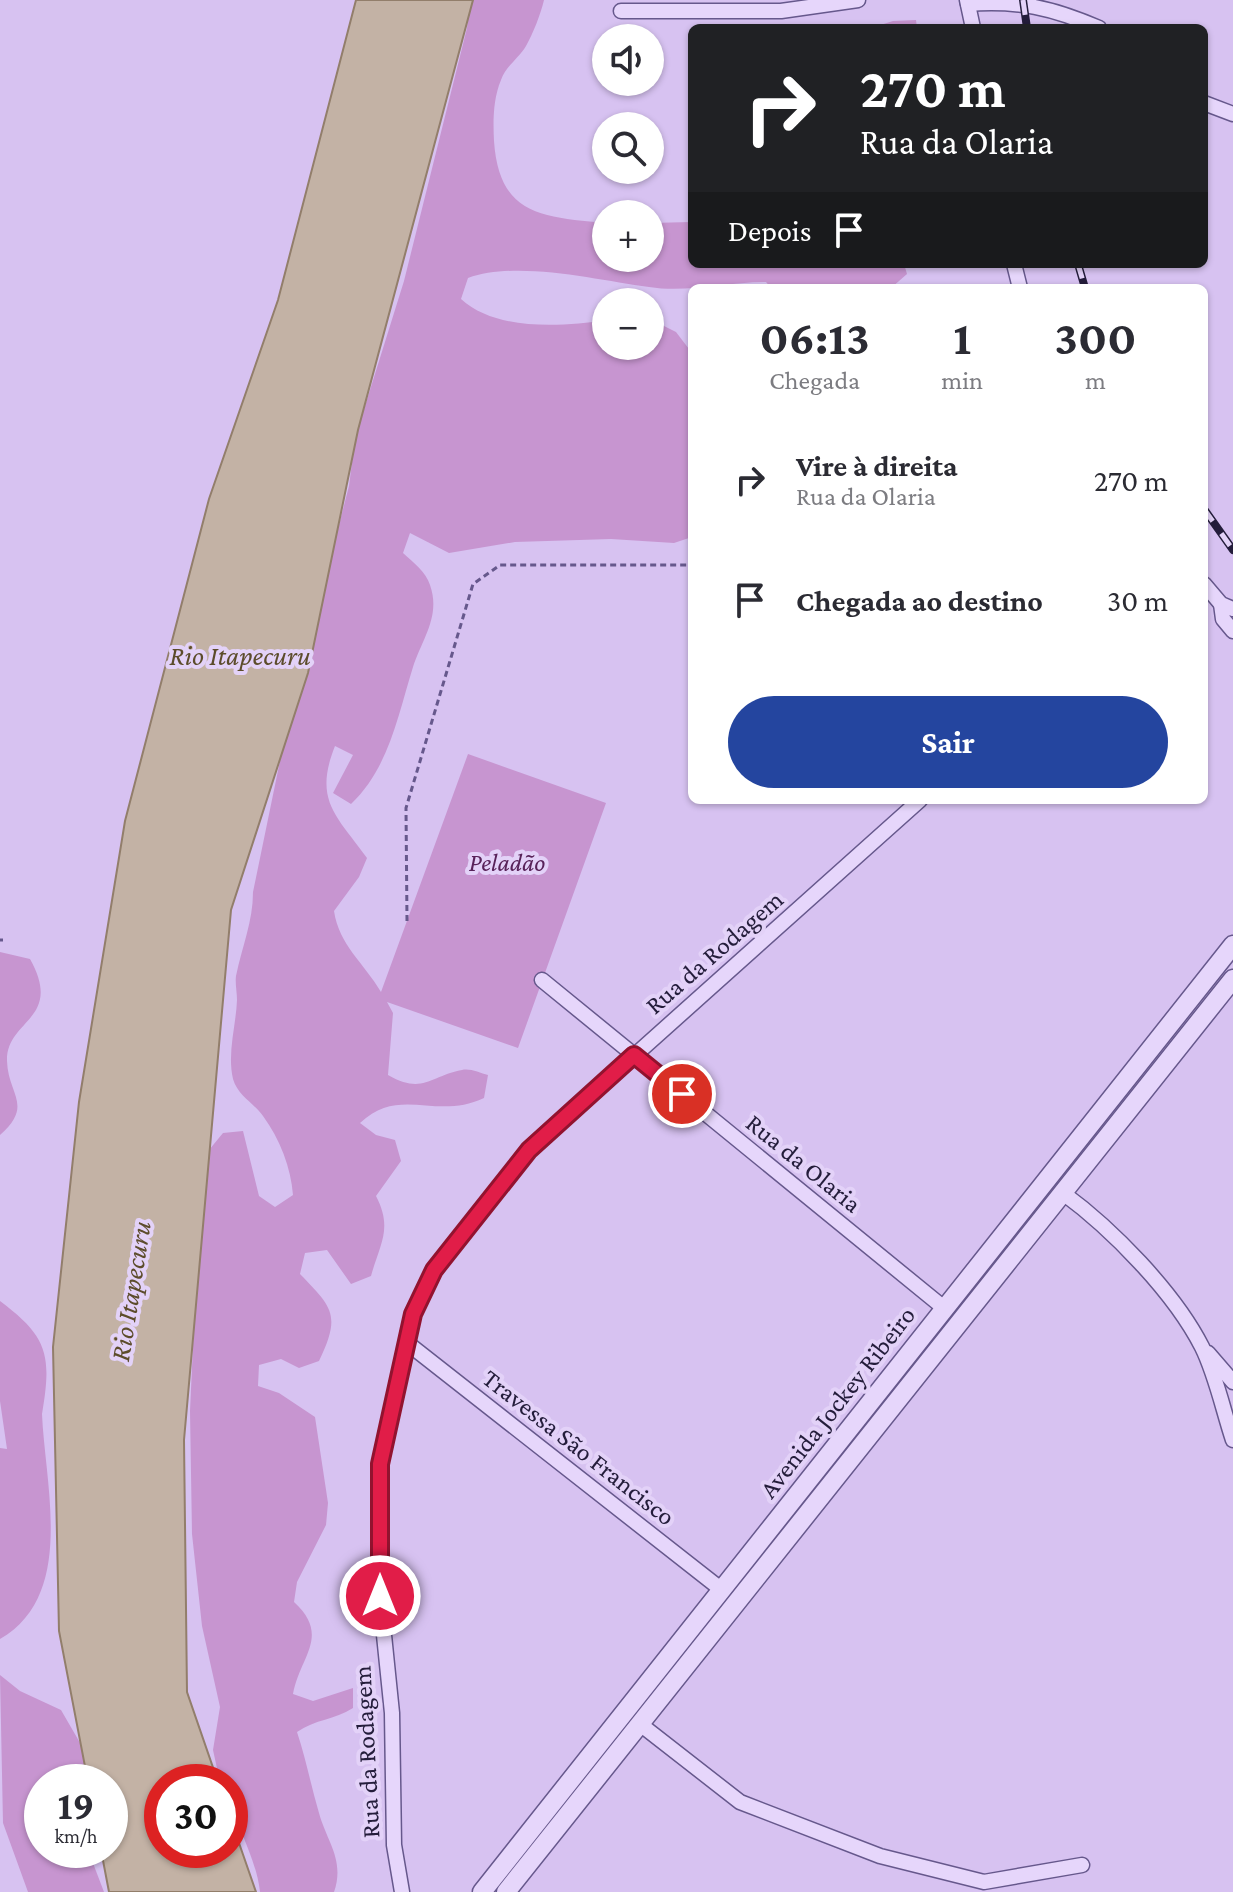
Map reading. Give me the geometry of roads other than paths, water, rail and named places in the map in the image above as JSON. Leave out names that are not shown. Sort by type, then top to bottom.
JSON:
[{"type":"street","points":[[621,11],[781,11],[858,0]]},
{"type":"street","points":[[972,24],[967,2],[1006,1],[1040,7],[1088,24]]},
{"type":"street","points":[[1208,105],[1233,114]]},
{"type":"street","points":[[1208,588],[1227,606],[1223,619],[1233,631]]},
{"type":"street","name":"Rua da Rodagem","points":[[402,1892],[394,1845],[392,1713],[380,1596],[380,1476],[413,1314],[434,1270],[529,1150],[909,806]]},
{"type":"street","name":"Avenida Jockey Ribeiro","points":[[482,1892],[1233,945]]},
{"type":"street","name":"Avenida Jockey Ribeiro","points":[[506,1892],[1233,979]]},
{"type":"street","name":"Rua da Olaria","points":[[542,980],[944,1308]]},
{"type":"street","points":[[1063,1193],[1093,1215],[1153,1277],[1202,1347],[1233,1382]]},
{"type":"street","name":"Travessa São Francisco","points":[[406,1342],[722,1590]]},
{"type":"street","points":[[1202,1347],[1233,1440]]},
{"type":"street","points":[[640,1724],[740,1802],[880,1856],[984,1882],[1082,1865]]},
{"type":"water","name":"Rio Itapecuru","points":[[356,0],[473,0],[358,430],[308,673],[231,910],[184,1440],[187,1692],[212,1764],[144,1764],[144,1868],[248,1868],[256,1892],[109,1892],[104,1868],[128,1868],[128,1764],[85,1764],[59,1631],[53,1347],[79,1102],[125,821],[209,499],[278,300]]},
{"type":"railway","points":[[1023,0],[1026,24]]},
{"type":"railway","points":[[1079,268],[1084,284]]},
{"type":"railway","points":[[1208,515],[1233,550]]},
{"type":"park label","name":"Peladão","points":[[507,862]]}]
